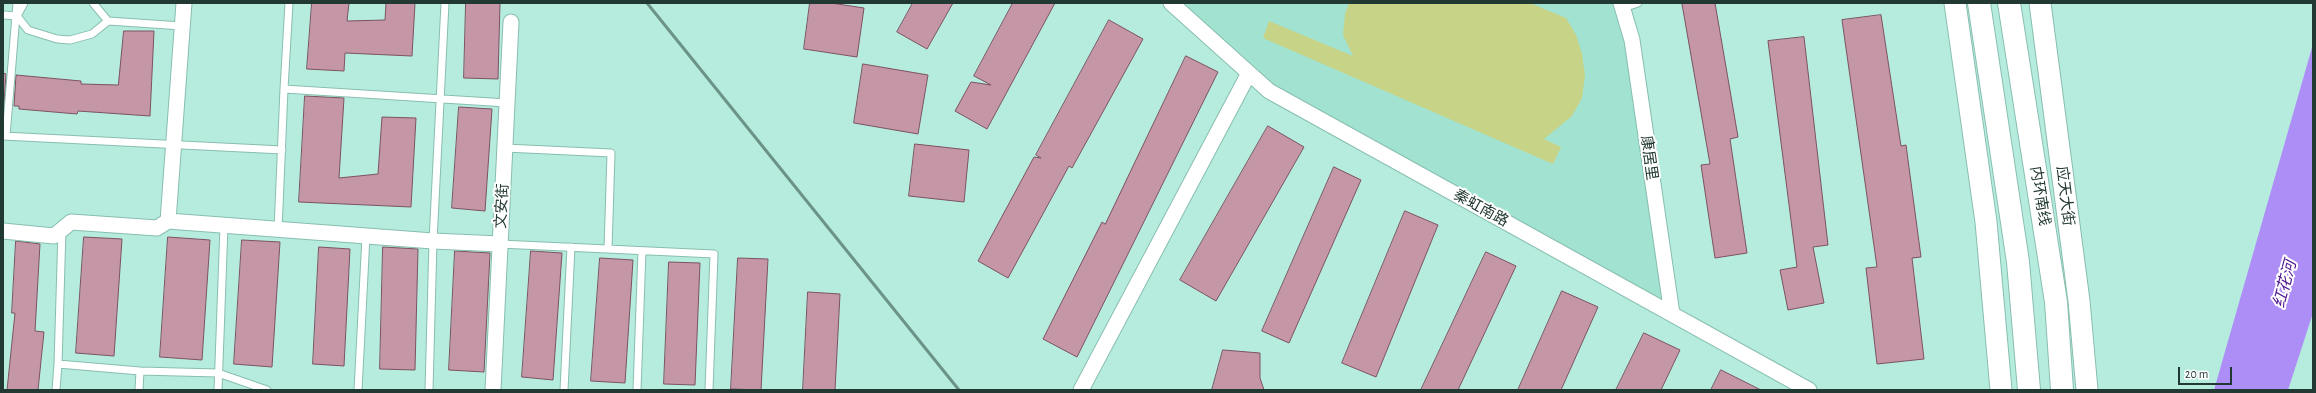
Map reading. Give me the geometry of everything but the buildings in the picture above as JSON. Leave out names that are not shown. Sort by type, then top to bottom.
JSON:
[{"type":"highway","name":"内环南线","points":[[1979,3],[2018,262],[2029,390]]},
{"type":"highway","name":"内环南线","points":[[2009,3],[2056,302],[2062,390]]},
{"type":"main road","points":[[1955,3],[1986,222],[2001,390]]},
{"type":"main road","name":"应天大街","points":[[2040,3],[2079,301],[2087,390]]},
{"type":"street","points":[[168,221],[184,3]]},
{"type":"street","name":"秦虹南路","points":[[1173,4],[1248,75],[1269,91],[1808,390]]},
{"type":"street","name":"康居里","points":[[1622,5],[1632,40],[1672,314]]},
{"type":"street","name":"文安街","points":[[494,390],[511,22]]},
{"type":"street","points":[[1081,390],[1248,75]]},
{"type":"street","points":[[3,232],[54,236],[71,222],[157,228],[168,221],[433,241],[500,244]]},
{"type":"lane","points":[[17,3],[4,136],[174,143],[282,150]]},
{"type":"lane","points":[[16,16],[24,3]]},
{"type":"lane","points":[[93,3],[108,21]]},
{"type":"lane","points":[[278,230],[289,3]]},
{"type":"lane","points":[[429,390],[433,241],[445,3]]},
{"type":"lane","points":[[1622,5],[1638,3]]},
{"type":"lane","points":[[3,15],[16,16],[28,30],[57,39],[70,40],[92,34],[108,21],[182,26]]},
{"type":"lane","points":[[284,89],[440,100],[507,103]]},
{"type":"lane","points":[[505,148],[610,153],[608,249]]},
{"type":"lane","points":[[218,390],[224,226]]},
{"type":"lane","points":[[56,390],[62,229]]},
{"type":"lane","points":[[358,390],[366,236]]},
{"type":"lane","points":[[500,244],[714,254],[709,390]]},
{"type":"lane","points":[[564,390],[571,247]]},
{"type":"lane","points":[[637,390],[642,251]]},
{"type":"lane","points":[[58,364],[218,374],[267,390]]},
{"type":"lane","points":[[139,390],[140,370]]},
{"type":"shaded area","points":[[1175,3],[1621,3],[1672,314],[1269,91]]},
{"type":"green space","points":[[1349,3],[1530,3],[1566,18],[1576,35],[1582,54],[1585,75],[1582,98],[1572,116],[1544,139],[1561,147],[1553,164],[1263,38],[1269,21],[1353,56],[1343,35],[1345,14]]},
{"type":"water","name":"红花河","points":[[2313,44],[2313,313],[2288,390],[2214,390]]},
{"type":"railway","points":[[647,3],[959,390]]}]
